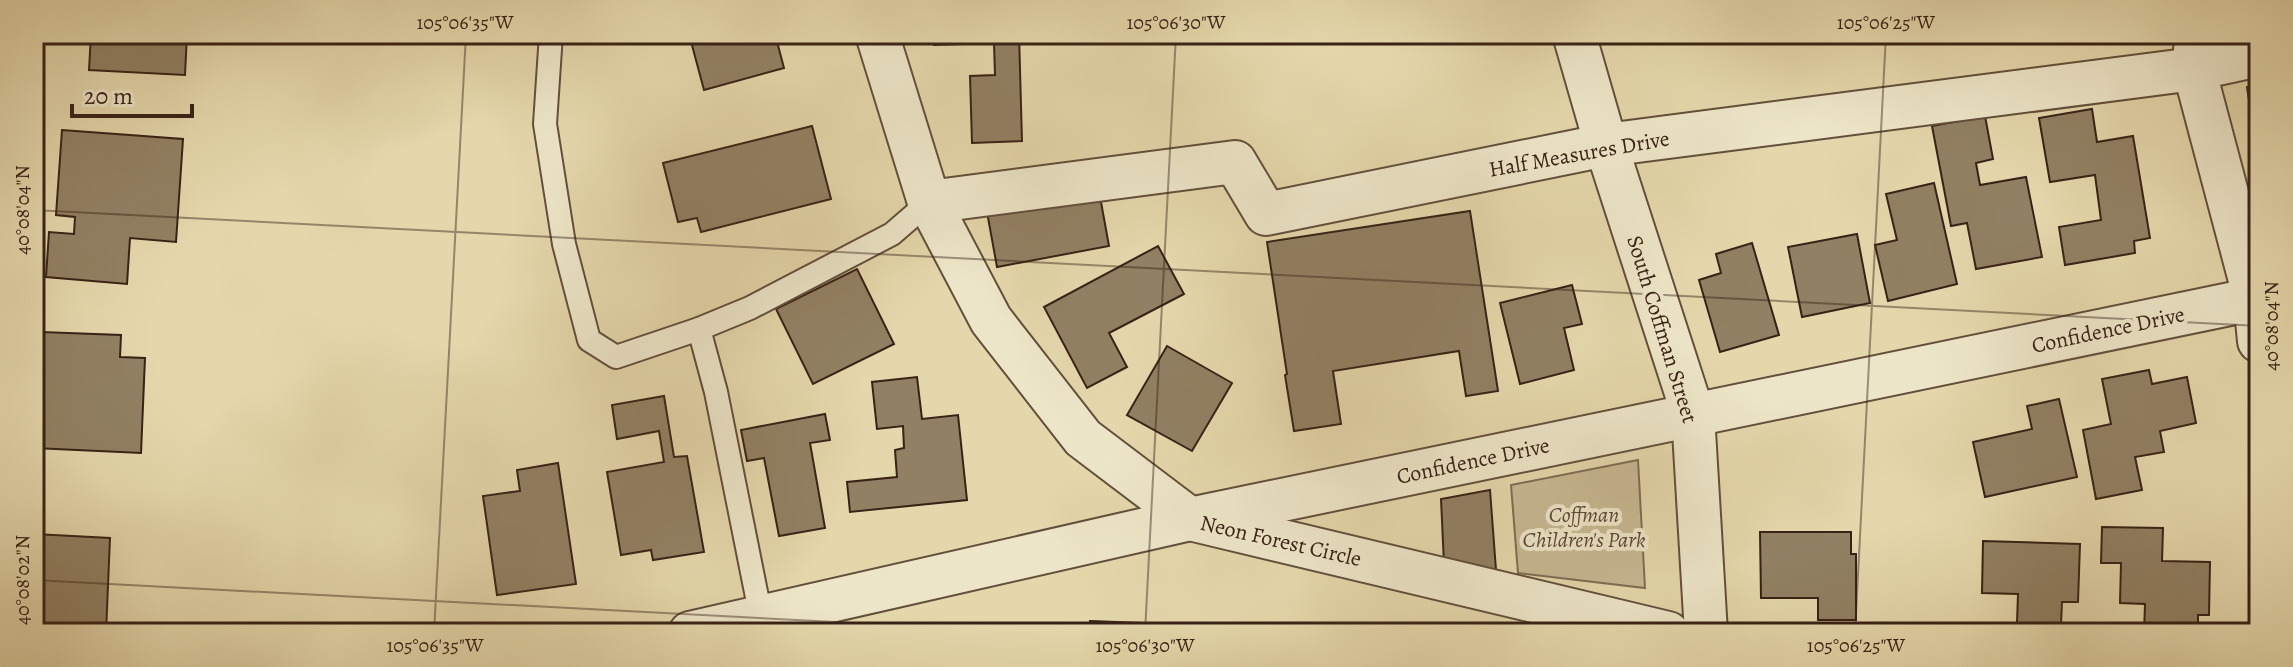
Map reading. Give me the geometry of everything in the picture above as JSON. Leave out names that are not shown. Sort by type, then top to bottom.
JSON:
[{"type":"street","name":"Neon Forest Circle","points":[[877,34],[929,202],[991,320],[1083,438],[1190,519],[1668,633]]},
{"type":"street","name":"South Coffman Street","points":[[1574,34],[1606,145],[1693,414],[1706,633]]},
{"type":"street","name":"Half Measures Drive","points":[[929,202],[1235,162],[1266,214],[1606,145],[2195,51],[2259,55]]},
{"type":"street","points":[[2195,51],[2257,299],[2259,341]]},
{"type":"street","name":"Confidence Drive","points":[[690,633],[763,625],[1190,519],[2257,299]]},
{"type":"lane","points":[[551,34],[545,124],[564,244],[589,340],[616,357],[750,308],[892,234],[929,202]]},
{"type":"lane","points":[[699,329],[716,392],[763,625]]},
{"type":"green space","name":"Coffman Children's Park","points":[[1638,460],[1645,588],[1518,573],[1511,485]]},
{"type":"building","points":[[91,34],[187,34],[185,75],[89,70]]},
{"type":"building","points":[[689,34],[775,34],[784,68],[704,90]]},
{"type":"building","points":[[933,34],[1019,34],[1022,141],[972,143],[970,76],[995,75],[994,43],[934,45]]},
{"type":"building","points":[[1325,34],[1368,34],[1368,43],[1325,43]]},
{"type":"building","points":[[2259,85],[2259,166],[2247,87]]},
{"type":"building","points":[[2092,109],[2097,142],[2133,136],[2150,238],[2134,241],[2135,253],[2065,265],[2059,227],[2101,220],[2095,175],[2050,182],[2039,118]]},
{"type":"building","points":[[1985,116],[1993,159],[1976,163],[1980,185],[2026,177],[2042,257],[1976,269],[1967,223],[1951,226],[1932,126]]},
{"type":"building","points":[[812,126],[831,199],[701,232],[697,218],[678,222],[663,163]]},
{"type":"building","points":[[62,130],[183,139],[176,242],[130,238],[127,284],[46,277],[49,232],[74,234],[75,217],[56,215]]},
{"type":"building","points":[[1934,183],[1957,284],[1888,301],[1875,245],[1897,240],[1886,194]]},
{"type":"building","points":[[1099,191],[1109,246],[997,267],[987,212]]},
{"type":"building","points":[[1470,211],[1498,391],[1466,396],[1459,351],[1333,371],[1341,424],[1294,431],[1267,242]]},
{"type":"building","points":[[1857,234],[1870,303],[1802,317],[1788,247]]},
{"type":"building","points":[[1752,243],[1779,335],[1720,352],[1699,280],[1721,273],[1716,254]]},
{"type":"building","points":[[1158,246],[1184,294],[1109,333],[1127,367],[1087,388],[1044,307]]},
{"type":"building","points":[[857,269],[894,344],[813,384],[776,309]]},
{"type":"building","points":[[1572,285],[1582,324],[1564,328],[1574,370],[1520,384],[1500,303]]},
{"type":"building","points":[[41,332],[121,335],[120,357],[145,358],[141,453],[34,448],[34,399],[38,399]]},
{"type":"building","points":[[1167,346],[1232,383],[1192,451],[1127,415]]},
{"type":"building","points":[[2149,370],[2152,384],[2187,377],[2196,423],[2160,431],[2164,452],[2135,457],[2142,490],[2096,499],[2083,430],[2111,424],[2102,379]]},
{"type":"building","points":[[917,377],[922,419],[958,415],[967,500],[850,512],[847,482],[897,477],[895,450],[904,448],[903,426],[877,429],[872,382]]},
{"type":"building","points":[[664,396],[674,457],[687,456],[704,552],[653,560],[651,550],[621,555],[607,472],[664,462],[659,431],[617,439],[612,405]]},
{"type":"building","points":[[2059,399],[2077,477],[1985,497],[1973,442],[2032,429],[2027,406]]},
{"type":"building","points":[[825,414],[830,440],[810,443],[825,528],[779,536],[764,458],[747,461],[741,430]]},
{"type":"building","points":[[558,463],[576,584],[497,595],[483,496],[520,491],[517,470]]},
{"type":"building","points":[[1490,490],[1496,570],[1444,564],[1441,499]]},
{"type":"building","points":[[2102,527],[2163,528],[2162,561],[2210,562],[2209,615],[2198,615],[2198,633],[2144,633],[2145,604],[2120,603],[2121,563],[2101,563]]},
{"type":"building","points":[[1760,532],[1851,532],[1851,554],[1856,554],[1856,620],[1818,620],[1818,598],[1761,598]]},
{"type":"building","points":[[34,534],[110,538],[106,633],[34,633]]},
{"type":"building","points":[[1983,541],[2080,544],[2078,602],[2062,602],[2061,625],[2017,623],[2018,594],[1982,593]]},
{"type":"building","points":[[1090,621],[1142,623],[1142,633],[1090,633]]},
{"type":"building","points":[[1156,626],[1235,632],[1235,633],[1156,633]]}]
